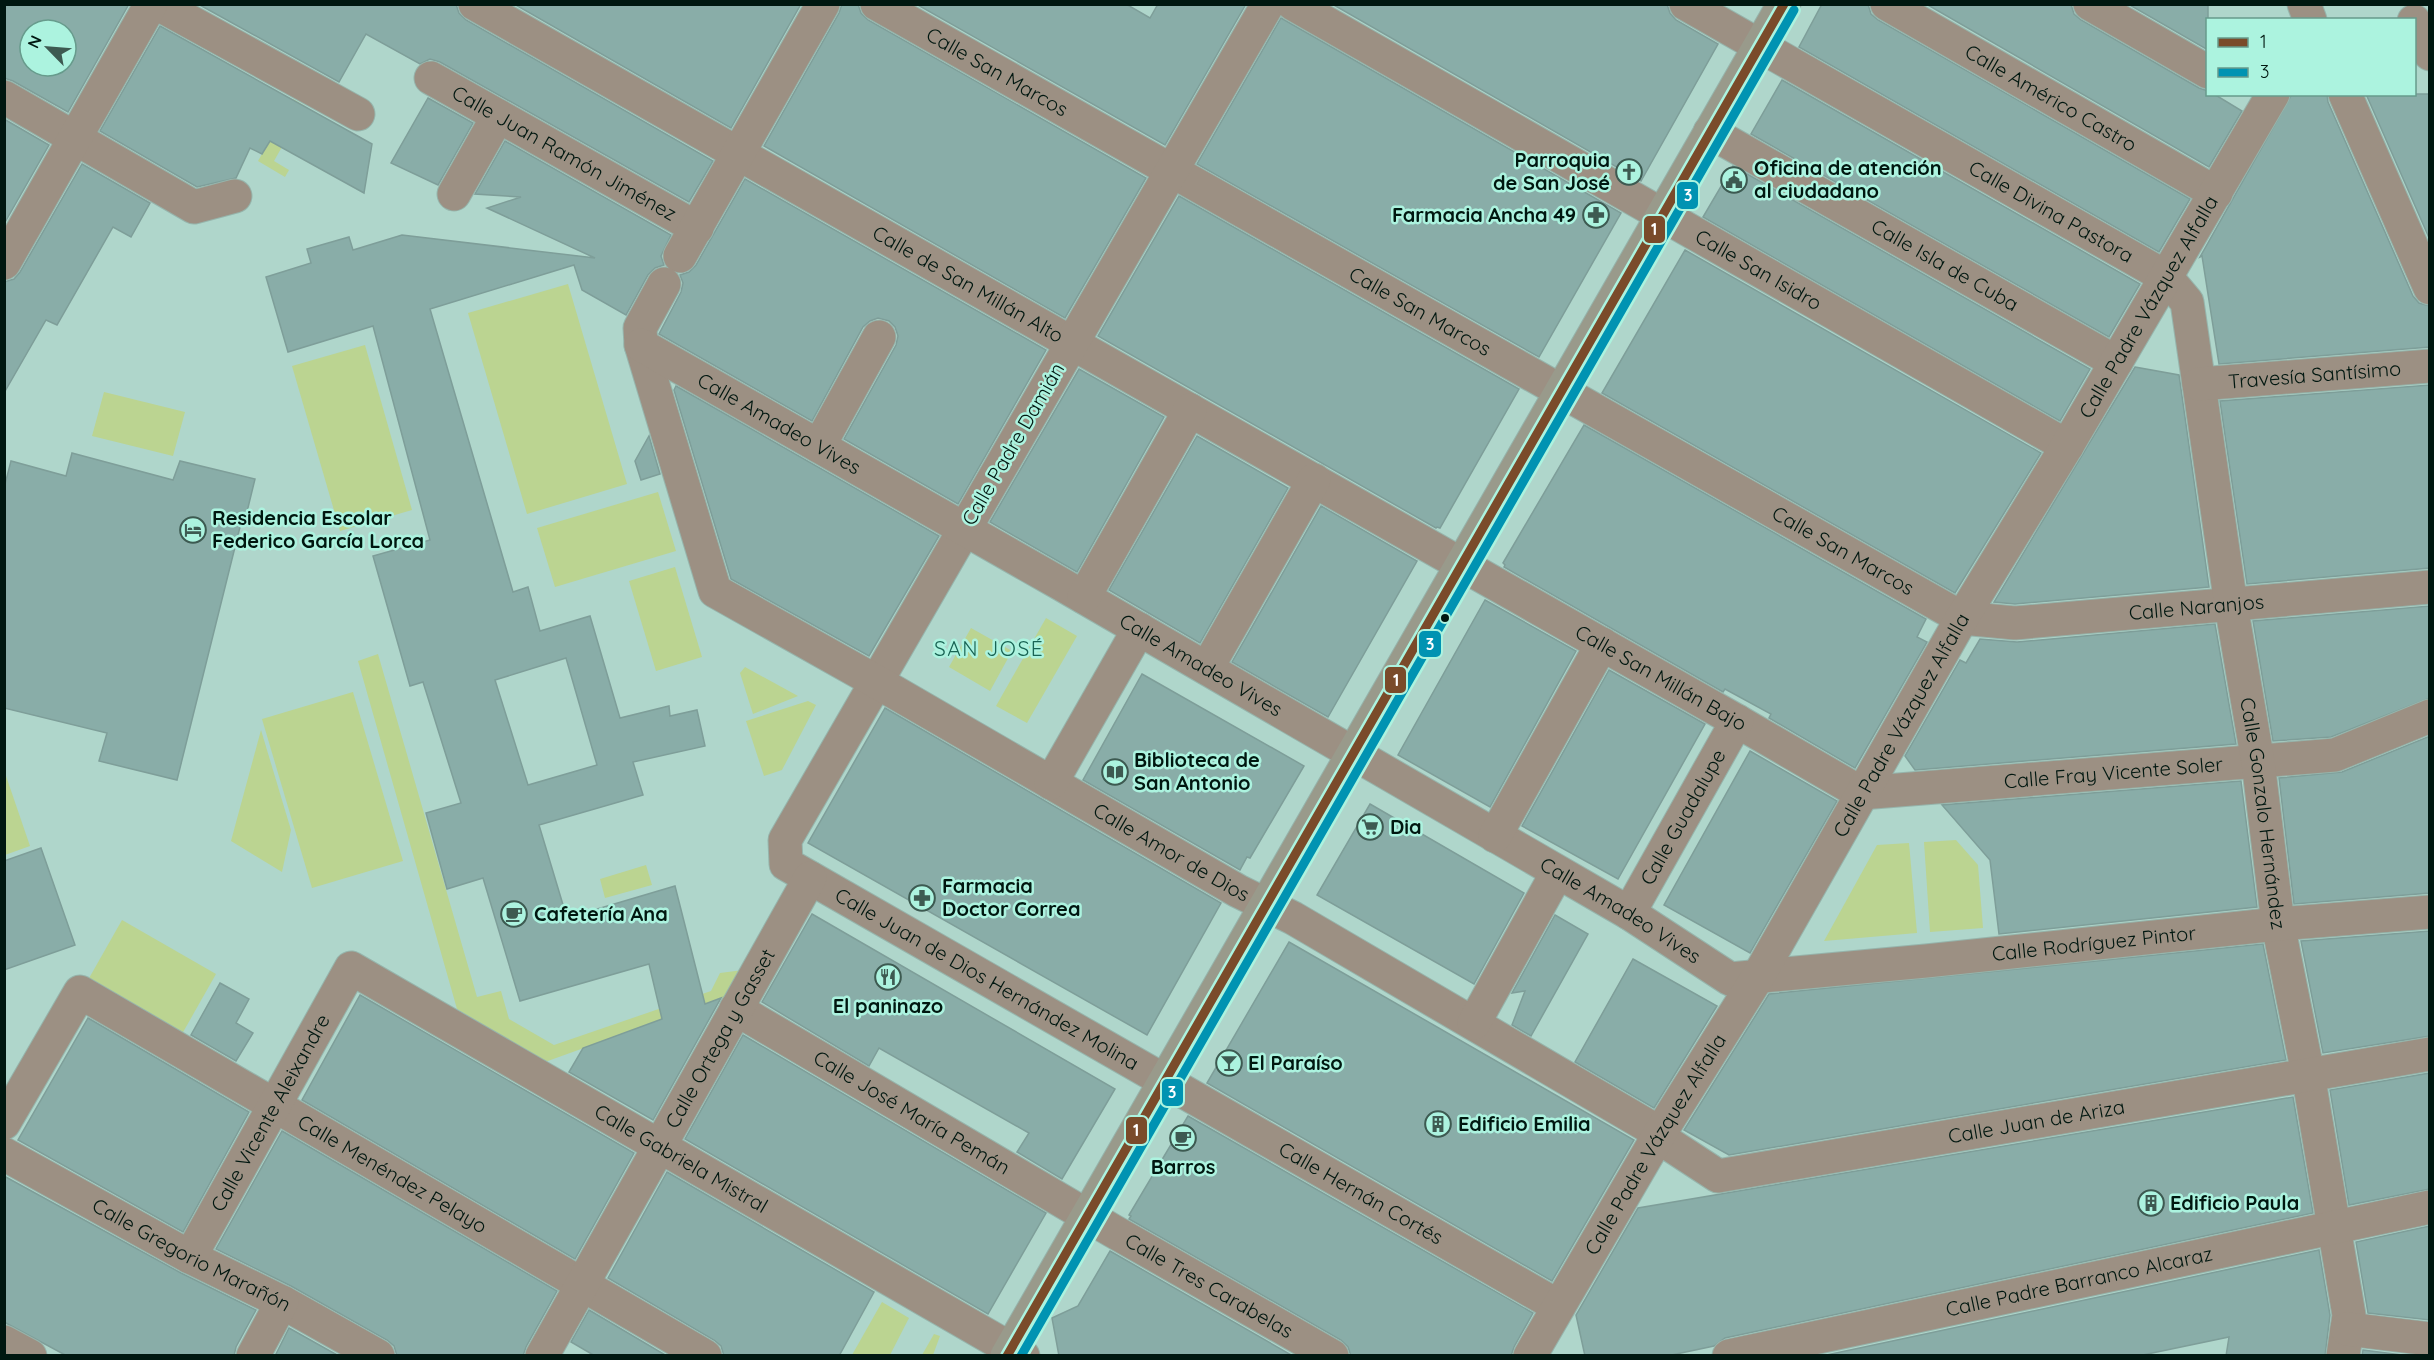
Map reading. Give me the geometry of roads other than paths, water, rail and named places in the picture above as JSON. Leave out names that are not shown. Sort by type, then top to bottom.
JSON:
[{"type":"main road","points":[[1013,1353],[1086,1215],[1784,4]]},
{"type":"street","points":[[4,263],[151,4]]},
{"type":"street","points":[[158,4],[358,114]]},
{"type":"street","name":"Calle de San Millán Alto","points":[[475,4],[1460,564]]},
{"type":"street","points":[[680,256],[823,4]]},
{"type":"street","name":"Calle San Marcos","points":[[877,4],[1962,618]]},
{"type":"street","name":"Calle Padre Damián","points":[[810,878],[786,864],[785,840],[1268,4]]},
{"type":"street","name":"Calle San Isidro","points":[[1293,4],[2067,446]]},
{"type":"street","name":"Calle Divina Pastora","points":[[1686,4],[2166,277]]},
{"type":"street","name":"Calle Américo Castro","points":[[1887,4],[2216,193]]},
{"type":"street","points":[[2090,4],[2206,71]]},
{"type":"street","points":[[2407,4],[2413,18]]},
{"type":"street","points":[[2416,24],[2430,54]]},
{"type":"street","name":"Calle Juan Ramón Jiménez","points":[[431,78],[697,228]]},
{"type":"street","points":[[2346,96],[2430,288]]},
{"type":"street","points":[[4,97],[194,207],[235,196]]},
{"type":"street","name":"Calle Padre Vázquez Alfalla","points":[[1530,1356],[1660,1133],[1759,975],[1962,618],[2067,446],[2216,193],[2262,98]]},
{"type":"street","points":[[454,194],[498,116]]},
{"type":"street","name":"Calle Isla de Cuba","points":[[1710,132],[2116,362]]},
{"type":"street","name":"Calle Gonzalo Hernández","points":[[2166,277],[2187,302],[2231,605],[2258,762],[2278,924],[2308,1074],[2349,1315],[2345,1342]]},
{"type":"street","points":[[641,345],[639,328],[664,285]]},
{"type":"street","points":[[819,446],[879,337]]},
{"type":"street","name":"Calle Amadeo Vives","points":[[641,345],[1084,597],[1629,913],[1730,979],[1759,975]]},
{"type":"street","name":"Calle Amor de Dios","points":[[641,345],[715,591],[1238,891],[1265,904],[1474,1023],[1660,1133]]},
{"type":"street","name":"Travesía Santísimo","points":[[2199,384],[2430,366]]},
{"type":"street","points":[[1084,597],[1190,410]]},
{"type":"street","points":[[1207,668],[1314,480]]},
{"type":"street","name":"Calle San Millán Bajo","points":[[1460,564],[1861,794]]},
{"type":"street","name":"Calle Naranjos","points":[[1962,618],[2015,623],[2430,587]]},
{"type":"street","points":[[1051,783],[1139,629]]},
{"type":"street","points":[[1495,836],[1602,644]]},
{"type":"street","name":"Calle Fray Vicente Soler","points":[[1861,794],[2335,755],[2430,716]]},
{"type":"street","name":"Calle Guadalupe","points":[[1629,913],[1737,721]]},
{"type":"street","points":[[1474,1023],[1557,873]]},
{"type":"street","name":"Calle Ortega y Gasset","points":[[542,1356],[810,878]]},
{"type":"street","name":"Calle Juan de Dios Hernández Molina","points":[[810,878],[1164,1081]]},
{"type":"street","name":"Calle Rodríguez Pintor","points":[[1759,975],[1926,961],[2278,924],[2430,912]]},
{"type":"street","name":"Calle Vicente Aleixandre","points":[[190,1257],[351,968]]},
{"type":"street","name":"Calle Gabriela Mistral","points":[[351,968],[1013,1353]]},
{"type":"street","name":"Calle Menéndez Pelayo","points":[[4,1123],[80,992],[705,1356]]},
{"type":"street","name":"Calle José María Pemán","points":[[736,1009],[1086,1215]]},
{"type":"street","name":"Calle Juan de Ariza","points":[[1660,1133],[1663,1140],[1718,1176],[2430,1054]]},
{"type":"street","name":"Calle Hernán Cortés","points":[[1164,1081],[1558,1305]]},
{"type":"street","name":"Calle Gregorio Marañón","points":[[4,1154],[190,1257],[282,1302],[378,1356]]},
{"type":"street","name":"Calle Padre Barranco Alcaraz","points":[[1729,1356],[2430,1207]]},
{"type":"street","name":"Calle Tres Carabelas","points":[[1086,1215],[1332,1356]]},
{"type":"street","points":[[254,1356],[282,1302]]},
{"type":"street","points":[[2345,1342],[2430,1339]]},
{"type":"street","points":[[4,1342],[30,1356]]},
{"type":"place","name":"Parroquia de San José","points":[[1629,172]]},
{"type":"place","name":"Oficina de atención al ciudadano","points":[[1734,180]]},
{"type":"place","name":"Farmacia Ancha 49","points":[[1596,215]]},
{"type":"place","name":"Residencia Escolar Federico García Lorca","points":[[193,530]]},
{"type":"place","name":"Biblioteca de San Antonio","points":[[1115,772]]},
{"type":"place","name":"Dia","points":[[1370,827]]},
{"type":"place","name":"Farmacia Doctor Correa","points":[[922,898]]},
{"type":"place","name":"Cafetería Ana","points":[[514,914]]},
{"type":"place","name":"El paninazo","points":[[888,977]]},
{"type":"place","name":"El Paraíso","points":[[1229,1063]]},
{"type":"place","name":"Edificio Emilia","points":[[1438,1124]]},
{"type":"place","name":"Barros","points":[[1183,1138]]},
{"type":"place","name":"Edificio Paula","points":[[2151,1203]]},
{"type":"district","name":"SAN JOSÉ","points":[[989,649]]}]
